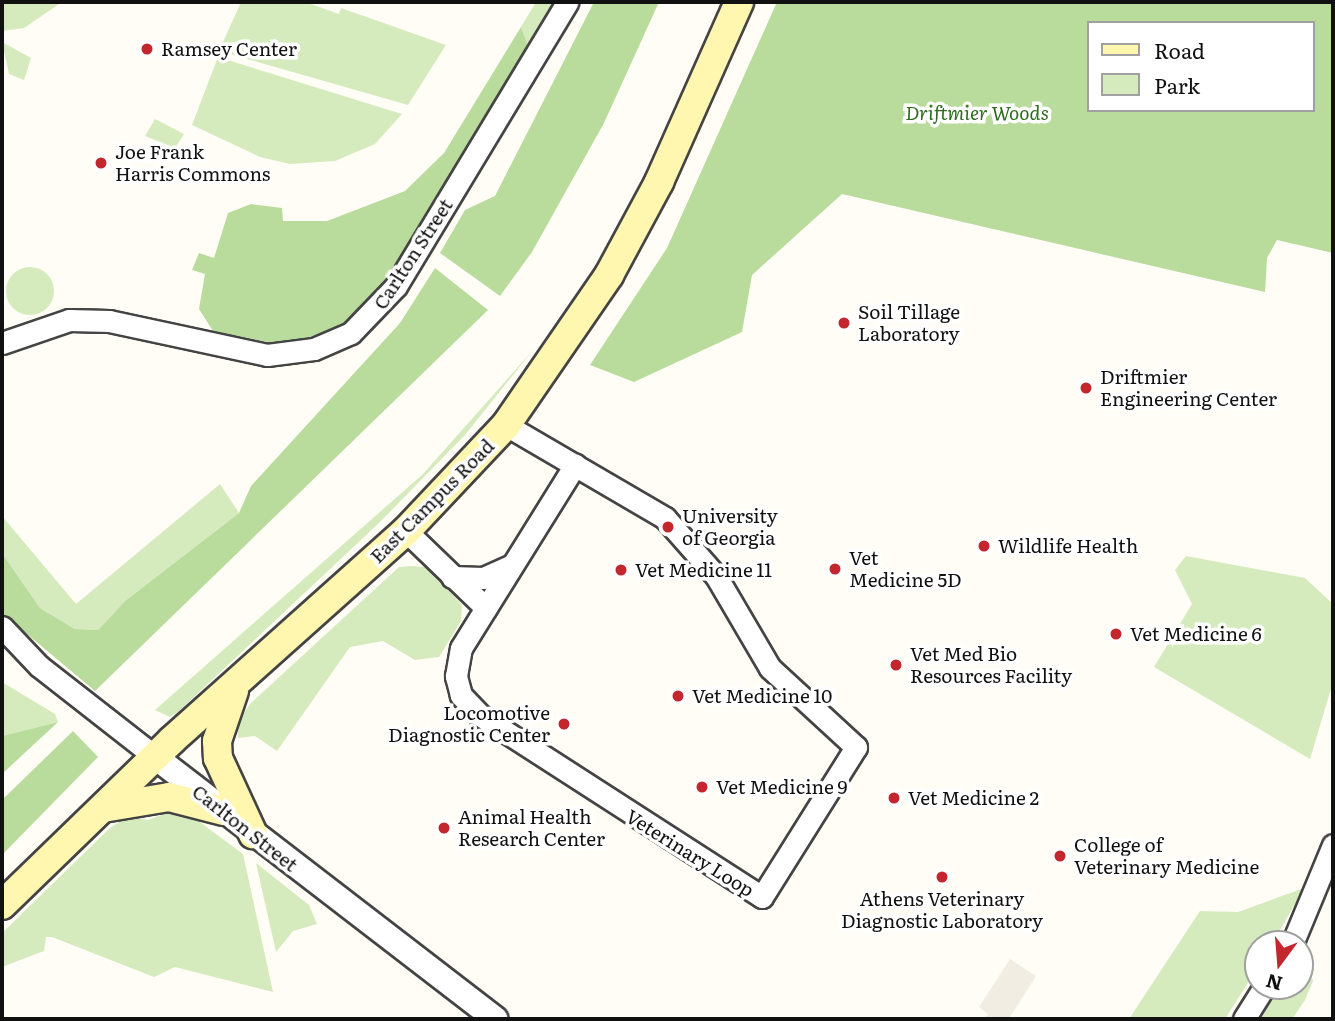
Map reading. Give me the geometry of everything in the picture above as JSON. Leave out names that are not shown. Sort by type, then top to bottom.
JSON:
[{"type":"main road","name":"East Campus Road","points":[[2,905],[155,756],[236,689],[406,531],[506,425],[609,275],[659,182],[739,2]]},
{"type":"main road","points":[[236,689],[217,741],[218,758],[253,834]]},
{"type":"main road","points":[[100,809],[169,797],[225,811]]},
{"type":"street","name":"Carlton Street","points":[[2,343],[69,320],[109,321],[267,355],[314,349],[351,333],[396,286],[567,2]]},
{"type":"street","name":"Veterinary Loop","points":[[506,425],[648,505],[674,527],[716,576],[770,668],[856,747],[772,890],[754,897],[468,705],[457,685],[457,658],[575,465]]},
{"type":"street","points":[[406,531],[486,607]]},
{"type":"street","points":[[452,576],[483,578],[512,565]]},
{"type":"street","name":"Carlton Street","points":[[2,627],[39,666],[495,1019]]},
{"type":"street","points":[[1298,930],[1333,845]]},
{"type":"street","points":[[1244,1019],[1256,1000]]},
{"type":"green space","points":[[2,2],[62,2],[24,28],[3,31]]},
{"type":"green space","points":[[241,2],[305,2],[339,14],[341,8],[446,45],[408,105],[219,51]]},
{"type":"green space","points":[[536,2],[556,2],[529,48],[521,27]]},
{"type":"green space","points":[[594,2],[659,2],[604,123],[532,252],[500,296],[440,253],[465,210],[495,196]]},
{"type":"green space","name":"Driftmier Woods","points":[[777,2],[1333,2],[1333,253],[1277,240],[1267,258],[1265,292],[842,194],[752,275],[742,332],[634,382],[590,365],[667,248]]},
{"type":"green space","points":[[521,27],[529,48],[374,299],[338,328],[283,345],[213,331],[199,309],[205,274],[192,270],[199,253],[214,258],[228,213],[251,204],[282,208],[283,221],[327,221],[405,191],[444,153]]},
{"type":"green space","points":[[2,42],[31,58],[24,80],[9,74]]},
{"type":"green space","points":[[218,57],[402,114],[375,144],[335,161],[290,164],[260,157],[192,125]]},
{"type":"green space","points":[[155,119],[184,134],[175,148],[145,136]]},
{"type":"green space","points":[[30,267],[47,274],[54,291],[47,308],[30,315],[13,308],[6,291],[13,274]]},
{"type":"green space","points":[[435,268],[488,310],[95,691],[2,613],[2,553],[40,608],[75,629],[98,630],[125,601],[239,513],[251,486],[400,323]]},
{"type":"green space","points":[[533,350],[465,435],[379,523],[179,711],[170,717],[155,710],[423,474]]},
{"type":"green space","points":[[220,484],[239,513],[125,601],[98,630],[75,629],[40,608],[2,553],[2,516],[76,604]]},
{"type":"green space","points":[[1186,556],[1305,578],[1333,604],[1333,682],[1310,759],[1154,667],[1192,604],[1175,570]]},
{"type":"green space","points":[[399,567],[427,567],[462,605],[461,621],[439,657],[415,660],[383,641],[350,647],[277,751],[255,736],[238,738],[237,722],[251,703]]},
{"type":"green space","points":[[2,682],[55,714],[58,722],[2,736]]},
{"type":"green space","points":[[58,722],[2,774],[2,736]]},
{"type":"green space","points":[[73,731],[98,757],[2,855],[2,800]]},
{"type":"green space","points":[[170,812],[197,820],[243,854],[273,992],[175,967],[154,977],[52,937],[46,937],[44,951],[2,967],[2,933],[110,828],[128,816],[148,820]]},
{"type":"green space","points":[[256,863],[309,905],[317,924],[293,931],[276,952]]},
{"type":"green space","points":[[1304,888],[1280,930],[1244,930],[1244,989],[1225,1019],[1129,1019],[1200,911],[1238,912]]},
{"type":"green space","points":[[1272,1000],[1305,1000],[1292,1019],[1261,1019]]},
{"type":"shaded area","points":[[1010,959],[1036,976],[1009,1019],[984,1019],[988,1014],[979,1007]]},
{"type":"place","name":"Ramsey Center","points":[[147,49]]},
{"type":"place","name":"Joe Frank Harris Commons","points":[[101,163]]},
{"type":"place","name":"Soil Tillage Laboratory","points":[[844,323]]},
{"type":"place","name":"Driftmier Engineering Center","points":[[1086,388]]},
{"type":"place","name":"University of Georgia","points":[[668,527]]},
{"type":"place","name":"Wildlife Health","points":[[984,546]]},
{"type":"place","name":"Vet Medicine 5D","points":[[835,569]]},
{"type":"place","name":"Vet Medicine 11","points":[[621,570]]},
{"type":"place","name":"Vet Medicine 6","points":[[1116,634]]},
{"type":"place","name":"Vet Med Bio Resources Facility","points":[[896,665]]},
{"type":"place","name":"Vet Medicine 10","points":[[678,696]]},
{"type":"place","name":"Locomotive Diagnostic Center","points":[[564,724]]},
{"type":"place","name":"Vet Medicine 9","points":[[702,787]]},
{"type":"place","name":"Vet Medicine 2","points":[[894,798]]},
{"type":"place","name":"Animal Health Research Center","points":[[444,828]]},
{"type":"place","name":"College of Veterinary Medicine","points":[[1060,856]]},
{"type":"place","name":"Athens Veterinary Diagnostic Laboratory","points":[[942,877]]}]
